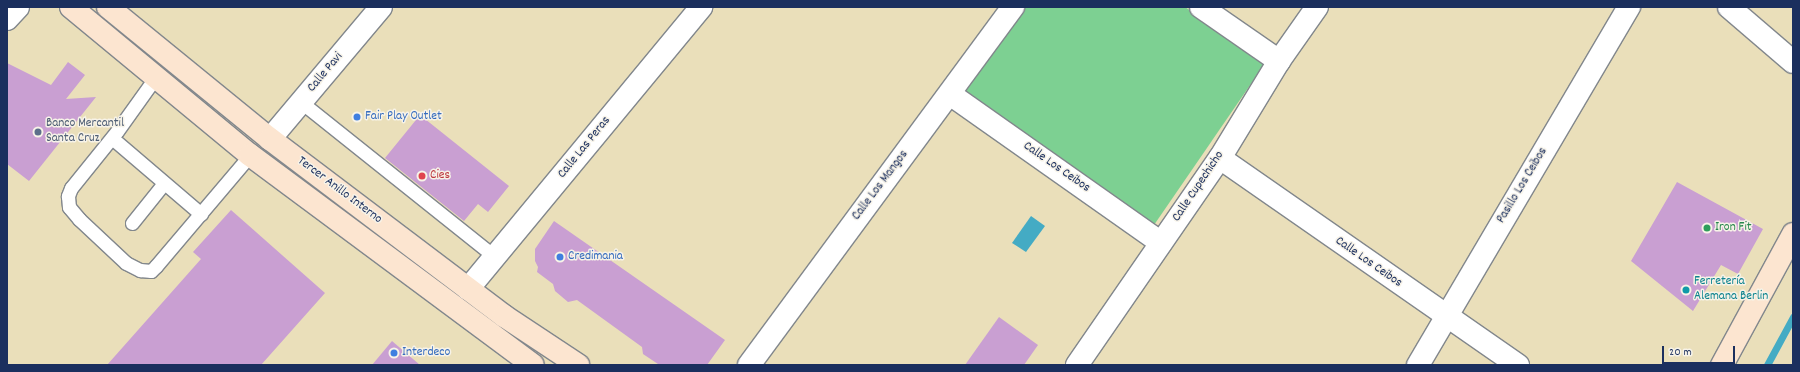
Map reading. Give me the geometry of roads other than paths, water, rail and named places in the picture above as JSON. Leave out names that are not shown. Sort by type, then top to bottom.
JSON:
[{"type":"main road","name":"Tercer Anillo Interno","points":[[71,7],[250,155],[533,365]]},
{"type":"main road","name":"Tercer Anillo Interno","points":[[108,7],[270,139],[468,289],[578,365]]},
{"type":"main road","points":[[1722,365],[1793,234]]},
{"type":"street","points":[[7,19],[18,7]]},
{"type":"street","name":"Calle Pavi","points":[[270,139],[381,7]]},
{"type":"street","name":"Calle Las Peras","points":[[468,289],[701,7]]},
{"type":"street","name":"Calle Los Mangos","points":[[749,365],[1014,7]]},
{"type":"street","points":[[1201,7],[1279,61]]},
{"type":"street","name":"Calle Cupechicho","points":[[1077,365],[1220,158],[1279,61],[1317,7]]},
{"type":"street","name":"Pasillo Los Ceibos","points":[[1418,365],[1629,7]]},
{"type":"street","points":[[1729,7],[1793,62]]},
{"type":"street","name":"Calle Los Ceibos","points":[[950,94],[1161,243]]},
{"type":"street","name":"Calle Los Ceibos","points":[[1220,158],[1446,317],[1518,365]]},
{"type":"lane","points":[[155,78],[112,138],[72,188],[67,202],[79,219],[126,263],[140,270],[150,271],[201,214],[250,155]]},
{"type":"lane","points":[[301,102],[495,257]]},
{"type":"lane","points":[[112,138],[201,214]]},
{"type":"lane","points":[[132,223],[164,183]]},
{"type":"water","points":[[1031,216],[1045,226],[1026,252],[1012,243]]},
{"type":"waterway","points":[[1767,365],[1793,317]]},
{"type":"place","name":"Fair Play Outlet","points":[[357,117]]},
{"type":"place","name":"Banco Mercantil Santa Cruz","points":[[38,132]]},
{"type":"place","name":"Cies","points":[[422,176]]},
{"type":"place","name":"Iron Fit","points":[[1707,228]]},
{"type":"place","name":"Credimania","points":[[560,257]]},
{"type":"place","name":"Ferretería Alemana Berlin","points":[[1686,290]]},
{"type":"place","name":"Interdeco","points":[[394,353]]}]
